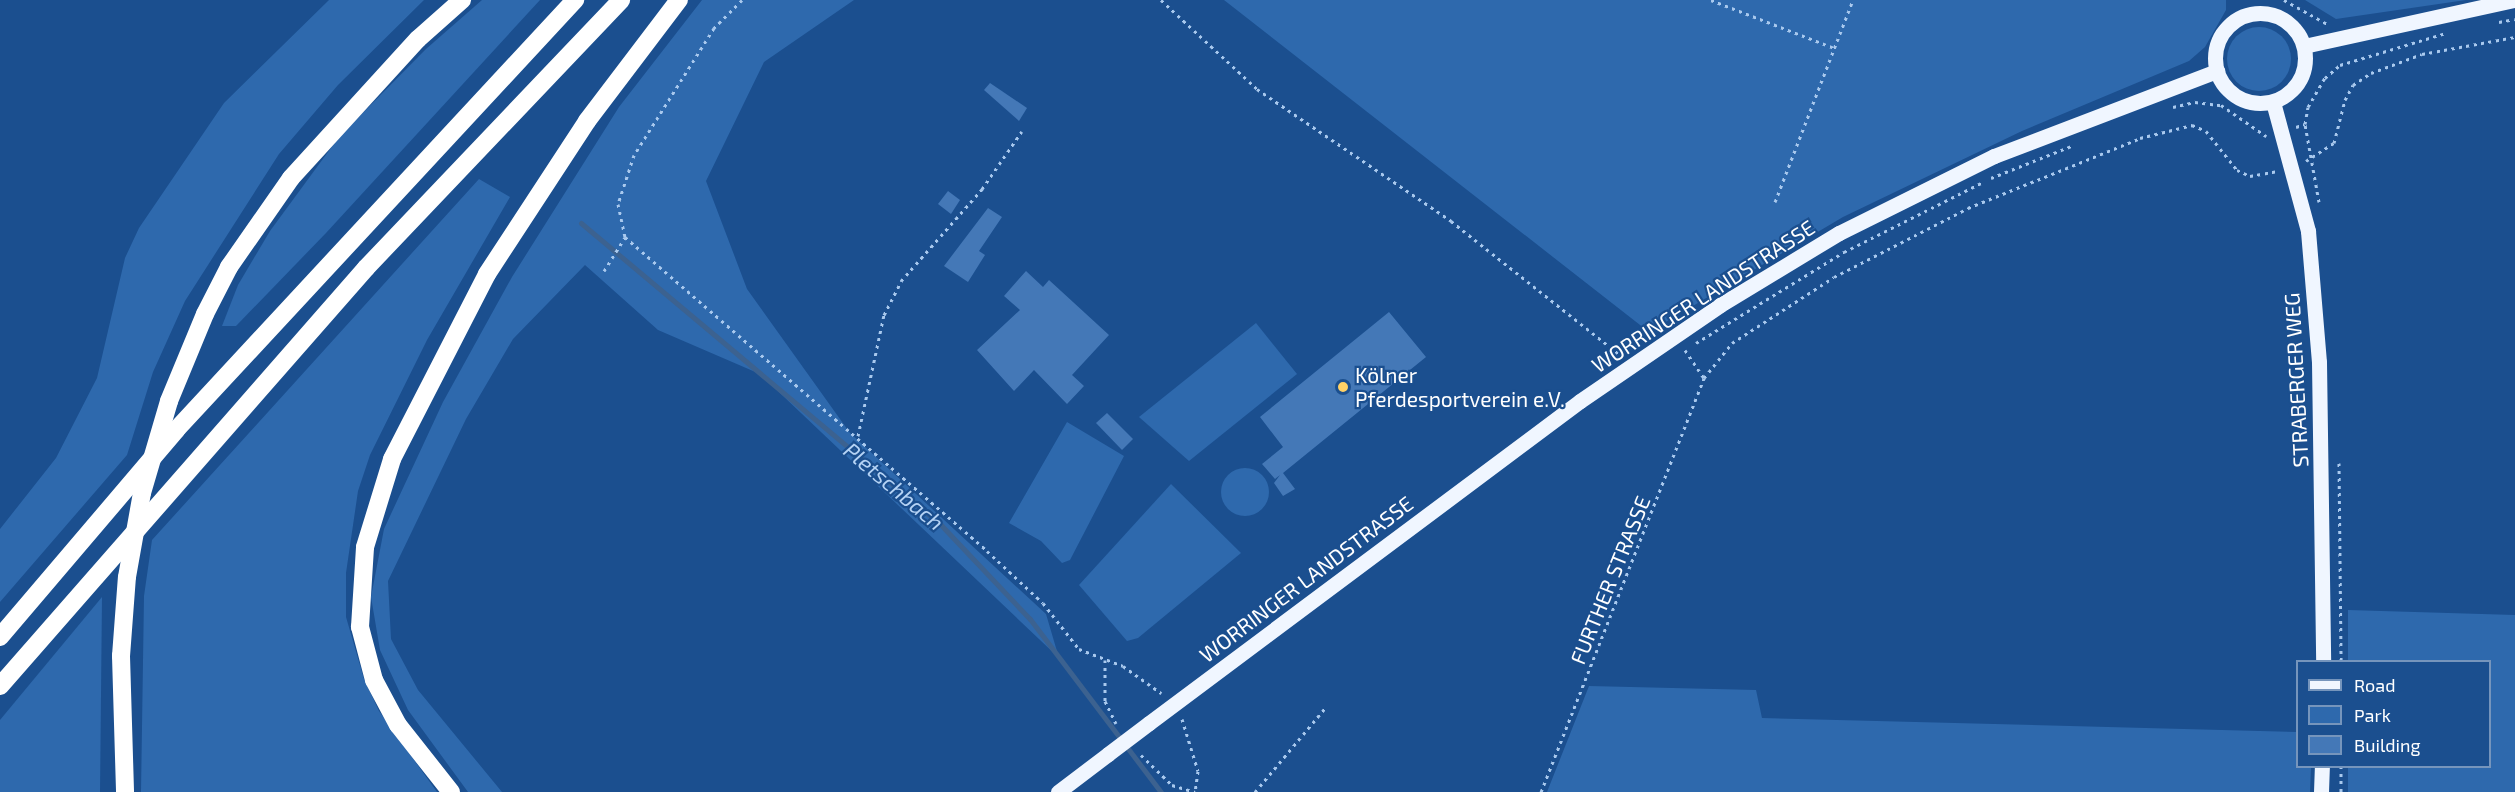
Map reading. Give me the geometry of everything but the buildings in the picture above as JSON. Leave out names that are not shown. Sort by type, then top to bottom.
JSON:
[{"type":"highway","points":[[125,792],[121,656],[127,577],[142,493],[169,400],[205,314],[242,247],[291,178],[418,39],[462,0]]},
{"type":"highway","points":[[0,637],[184,421],[575,0]]},
{"type":"highway","points":[[0,686],[366,268],[621,0]]},
{"type":"highway","points":[[451,792],[398,724],[374,680],[360,627],[368,536],[392,459],[487,274],[587,121],[679,0]]},
{"type":"main road","points":[[2304,46],[2513,0]]},
{"type":"main road","points":[[2245,8],[2282,19],[2296,30],[2304,46],[2300,80],[2273,102],[2245,101],[2232,94],[2217,71],[2218,43],[2245,8]]},
{"type":"main road","name":"WORRINGER LANDSTRASSE","points":[[1058,792],[1631,365],[1720,305],[1860,223],[1994,156],[2217,71]]},
{"type":"main road","name":"STRABERGER WEG","points":[[2273,102],[2308,231],[2319,362],[2323,660]]},
{"type":"main road","points":[[2321,792],[2322,768]]},
{"type":"path","points":[[742,0],[714,28],[634,155],[618,204],[625,237],[858,436],[1043,603],[1079,649],[1142,676],[1172,705],[1182,718],[1198,771],[1195,792],[1172,785],[1141,755]]},
{"type":"path","points":[[1161,0],[1257,89],[1451,220],[1631,365]]},
{"type":"path","points":[[1711,0],[1834,48]]},
{"type":"path","points":[[1775,202],[1853,0]]},
{"type":"path","points":[[2494,22],[2515,19]]},
{"type":"path","points":[[2319,205],[2305,124],[2316,92],[2340,64],[2451,32]]},
{"type":"path","points":[[2312,159],[2334,143],[2345,100],[2353,85],[2371,73],[2422,54],[2515,37]]},
{"type":"path","points":[[2166,109],[2195,102],[2221,105],[2264,136],[2305,124]]},
{"type":"path","name":"FURTHER STRASSE","points":[[1541,792],[1704,378],[1732,343],[1834,277],[1968,208],[2140,138],[2192,125],[2206,131],[2237,170],[2250,176],[2312,159]]},
{"type":"path","points":[[858,436],[884,315],[901,281],[982,189],[1022,131]]},
{"type":"path","points":[[1677,355],[1844,252],[1992,177],[2079,143]]},
{"type":"path","points":[[604,271],[625,237]]},
{"type":"path","points":[[1685,350],[1704,378]]},
{"type":"path","points":[[2338,461],[2341,660]]},
{"type":"path","points":[[1105,660],[1105,701],[1116,724]]},
{"type":"path","points":[[1255,792],[1327,706]]},
{"type":"path","points":[[1175,724],[1192,711]]},
{"type":"path","points":[[2341,768],[2341,792]]},
{"type":"green space","points":[[329,0],[424,0],[338,85],[279,154],[185,301],[153,372],[127,455],[0,602],[0,529],[56,458],[97,378],[125,258],[139,228],[224,103]]},
{"type":"green space","points":[[482,0],[540,0],[326,233],[236,326],[222,326],[238,285],[270,231],[339,137],[426,49]]},
{"type":"green space","points":[[702,0],[854,0],[764,62],[706,181],[747,289],[850,433],[1046,614],[1059,658],[760,374],[658,330],[585,265],[513,339],[466,419],[388,581],[391,639],[418,690],[502,792],[468,792],[408,710],[380,650],[371,597],[384,529],[443,402],[512,277],[619,107]]},
{"type":"green space","points":[[1224,0],[2226,0],[2226,10],[2205,47],[2189,61],[2022,131],[1843,217],[1649,332]]},
{"type":"green space","points":[[2305,0],[2466,0],[2336,19]]},
{"type":"green space","points":[[2259,27],[2277,32],[2282,36],[2286,41],[2291,59],[2286,77],[2282,82],[2277,86],[2259,91],[2241,86],[2236,82],[2232,77],[2227,59],[2232,41],[2236,36],[2241,32]]},
{"type":"green space","points":[[479,179],[510,197],[427,340],[370,455],[358,491],[346,573],[346,617],[364,679],[379,711],[437,792],[141,792],[144,596],[152,540]]},
{"type":"green space","points":[[1256,323],[1297,374],[1189,461],[1139,417]]},
{"type":"green space","points":[[1067,422],[1124,456],[1070,560],[1062,563],[1041,541],[1009,523]]},
{"type":"green space","points":[[1240,468],[1250,468],[1262,475],[1269,487],[1269,497],[1262,509],[1250,516],[1240,516],[1225,505],[1221,497],[1221,487],[1232,472]]},
{"type":"green space","points":[[1171,484],[1241,553],[1138,638],[1127,641],[1079,585]]},
{"type":"green space","points":[[102,597],[100,792],[0,792],[0,720]]},
{"type":"green space","points":[[2348,610],[2515,615],[2515,792],[2348,792],[2348,768],[2491,768],[2491,660],[2348,660]]},
{"type":"green space","points":[[1589,686],[1756,690],[1762,718],[2296,732],[2296,768],[2311,768],[2310,792],[1547,792]]},
{"type":"waterway","name":"Pletschbach","points":[[581,223],[941,525],[1030,619],[1161,792]]},
{"type":"place","name":"Kölner Pferdesportverein e.V.","points":[[1343,387]]}]
